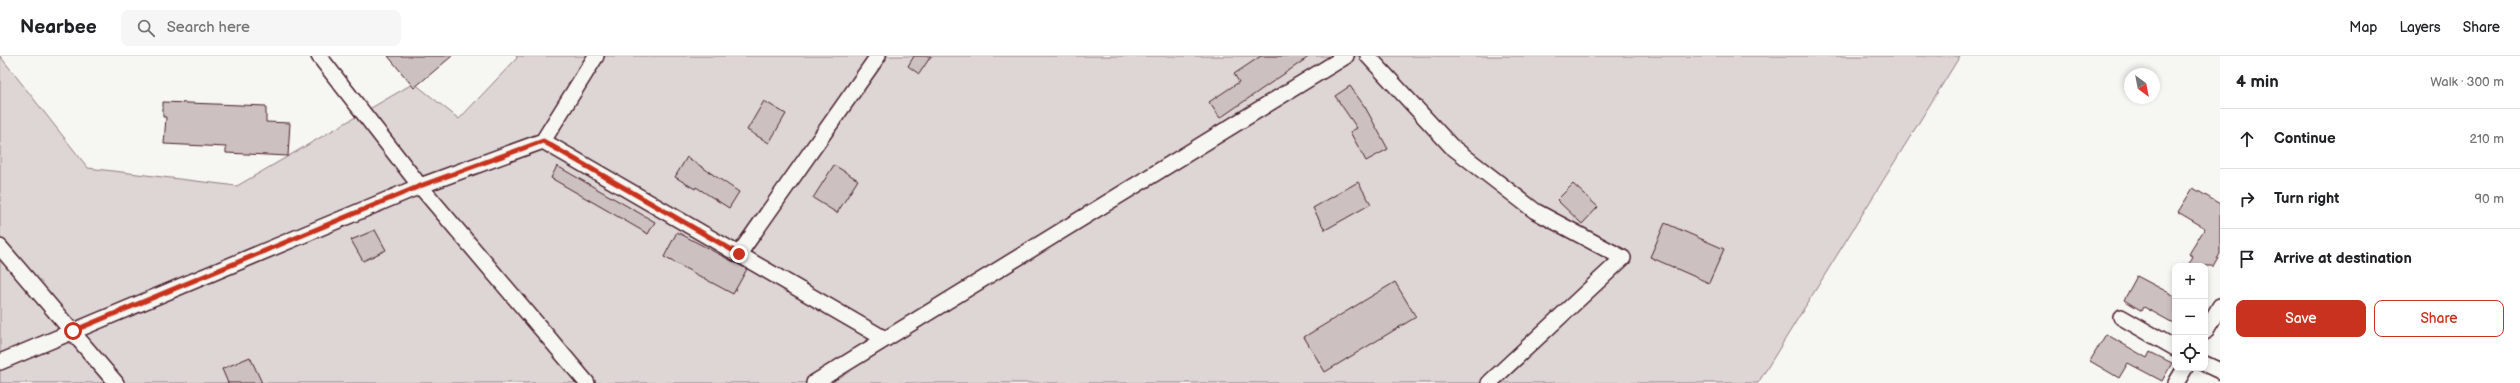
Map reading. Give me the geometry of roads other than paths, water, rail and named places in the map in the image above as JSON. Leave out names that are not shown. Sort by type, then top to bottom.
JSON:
[{"type":"street","points":[[320,56],[420,186],[587,383]]},
{"type":"street","points":[[0,362],[420,186],[543,141],[596,56]]},
{"type":"street","points":[[739,254],[878,56]]},
{"type":"street","points":[[814,383],[1346,56]]},
{"type":"street","points":[[1368,56],[1451,146],[1534,211],[1623,258],[1489,383]]},
{"type":"street","points":[[543,141],[885,339]]},
{"type":"street","points":[[0,247],[116,383]]},
{"type":"street","points":[[2208,327],[2220,306]]},
{"type":"street","points":[[2121,317],[2172,346]]},
{"type":"street","points":[[2208,365],[2220,371]]},
{"type":"street","points":[[2176,383],[2183,371]]}]
